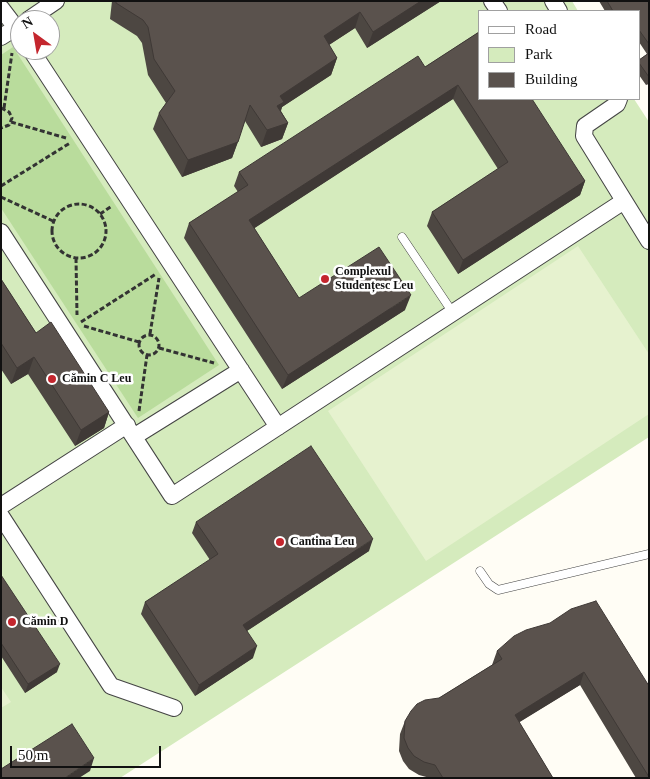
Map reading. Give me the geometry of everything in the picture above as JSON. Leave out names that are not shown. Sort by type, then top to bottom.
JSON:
[{"type":"street","points":[[43,10],[56,1]]},
{"type":"street","points":[[39,60],[278,427]]},
{"type":"street","points":[[619,100],[617,104],[589,122],[584,130],[584,136],[649,241]]},
{"type":"street","points":[[1,232],[172,496],[624,201]]},
{"type":"street","points":[[1,506],[241,370]]},
{"type":"street","points":[[1,516],[110,686],[174,708]]},
{"type":"lane","points":[[402,237],[453,313]]},
{"type":"lane","points":[[480,571],[489,584],[498,590],[649,554]]},
{"type":"path","points":[[1,128],[7,127],[12,118],[9,112],[3,108],[14,60]]},
{"type":"path","points":[[1,186],[74,140],[11,122]]},
{"type":"path","points":[[1,197],[54,221]]},
{"type":"path","points":[[78,204],[90,206],[100,214],[103,220],[106,232],[102,244],[99,249],[89,256],[76,258],[64,254],[56,245],[52,233],[54,221],[56,215],[66,207],[78,204]]},
{"type":"path","points":[[76,258],[77,324]]},
{"type":"path","points":[[77,324],[160,272],[150,334]]},
{"type":"path","points":[[77,324],[139,342]]},
{"type":"path","points":[[150,334],[157,338],[159,348]]},
{"type":"path","points":[[150,334],[142,337],[139,342],[142,352],[148,355],[153,354],[159,348]]},
{"type":"path","points":[[159,348],[241,370]]},
{"type":"path","points":[[131,431],[148,355]]},
{"type":"green space","name":"Complexul Studențesc Leu","points":[[1,1],[572,1],[577,10],[478,10],[478,100],[635,100],[649,122],[649,437],[120,778],[1,778]]},
{"type":"green space","points":[[10,49],[10,60],[21,60],[219,365],[138,418],[1,208],[1,55]]},
{"type":"green space","points":[[578,246],[649,354],[649,414],[426,561],[328,411]]},
{"type":"green space","points":[[1,687],[11,702],[1,708]]},
{"type":"building","points":[[116,1],[421,1],[373,32],[360,12],[324,36],[337,58],[280,96],[284,102],[277,106],[288,123],[267,130],[250,105],[238,142],[188,160],[159,113],[175,91],[154,59],[148,27],[143,20],[116,3]]},
{"type":"building","points":[[607,1],[649,1],[649,44],[640,31],[640,10],[612,10]]},
{"type":"building","points":[[478,33],[478,100],[533,100],[585,181],[463,260],[432,212],[508,162],[458,85],[249,220],[299,298],[379,247],[411,295],[288,375],[189,223],[248,185],[239,172],[418,56],[425,67]]},
{"type":"building","points":[[649,53],[649,77],[640,64],[640,59]]},
{"type":"building","points":[[1,279],[36,333],[51,322],[109,412],[81,430],[34,357],[17,368],[1,343]]},
{"type":"building","name":"Cantina Leu","points":[[311,446],[373,539],[243,625],[257,646],[199,685],[145,602],[218,554],[196,522]]},
{"type":"building","name":"Cămin D","points":[[1,575],[60,664],[28,684],[1,643]]},
{"type":"building","points":[[596,601],[649,686],[649,777],[584,672],[515,715],[553,778],[443,778],[435,765],[424,762],[414,756],[404,738],[405,721],[417,704],[425,700],[439,698],[502,659],[497,651],[514,636],[526,630],[550,623],[571,609]]},
{"type":"building","points":[[72,724],[94,758],[65,778],[1,778],[1,769]]},
{"type":"place","name":"Complexul Studențesc Leu","points":[[325,279]]},
{"type":"place","name":"Cămin C Leu","points":[[52,379]]},
{"type":"place","name":"Cantina Leu","points":[[280,542]]},
{"type":"place","name":"Cămin D","points":[[12,622]]}]
